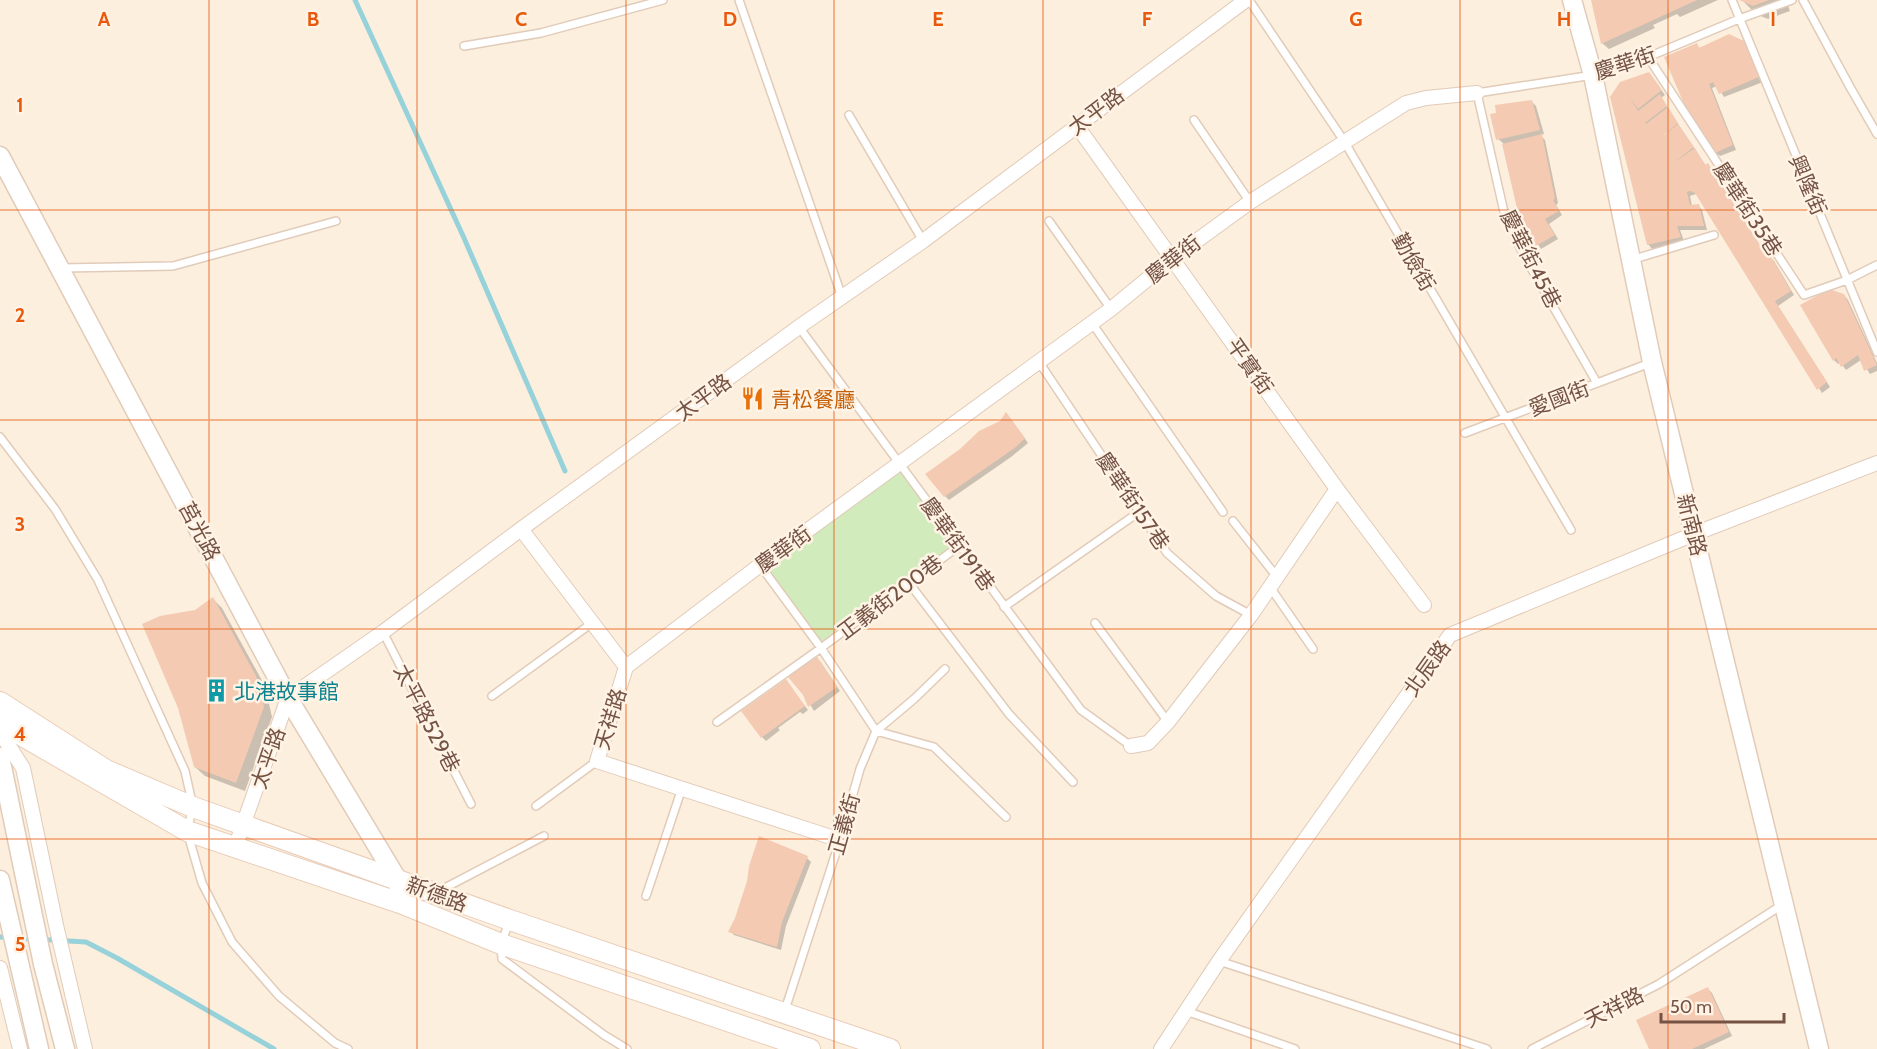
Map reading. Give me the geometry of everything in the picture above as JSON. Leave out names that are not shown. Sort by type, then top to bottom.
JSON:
[{"type":"main road","name":"新德路","points":[[0,702],[106,770],[193,807],[510,920],[890,1049]]},
{"type":"main road","name":"新德路","points":[[0,723],[187,831],[403,904],[501,944],[810,1049]]},
{"type":"street","name":"太平路","points":[[235,848],[288,698],[383,632],[799,327],[922,241],[1247,0]]},
{"type":"street","name":"新南路","points":[[1572,0],[1593,75],[1652,362],[1819,1049]]},
{"type":"street","name":"慶華街","points":[[626,667],[760,565],[1111,309],[1173,258],[1250,202],[1406,103],[1426,98],[1477,93]]},
{"type":"street","name":"平實街","points":[[1077,126],[1337,489],[1424,605]]},
{"type":"street","name":"莒光路","points":[[0,156],[288,698],[397,879],[403,904]]},
{"type":"street","name":"北辰路","points":[[1161,1049],[1219,961],[1450,635],[1694,534],[1877,463]]},
{"type":"street","points":[[1131,746],[1148,743],[1168,722],[1251,615],[1337,489]]},
{"type":"street","name":"天祥路","points":[[521,530],[626,667],[597,760],[840,840]]},
{"type":"street","points":[[0,732],[23,768],[85,1049]]},
{"type":"street","points":[[0,757],[43,964],[65,1049]]},
{"type":"street","points":[[0,880],[39,1049]]},
{"type":"street","points":[[0,968],[20,1049]]},
{"type":"lane","points":[[464,46],[541,33],[663,0]]},
{"type":"lane","points":[[739,0],[842,297]]},
{"type":"lane","name":"勤儉街","points":[[1247,0],[1344,141],[1571,530]]},
{"type":"lane","name":"興隆街","points":[[1732,0],[1877,352]]},
{"type":"lane","name":"慶華街","points":[[1477,93],[1593,75],[1648,57],[1739,19],[1792,0]]},
{"type":"lane","points":[[1803,0],[1877,134]]},
{"type":"lane","name":"慶華街35巷","points":[[1648,57],[1804,295],[1877,265]]},
{"type":"lane","name":"慶華街45巷","points":[[1477,93],[1504,212],[1523,254],[1597,383]]},
{"type":"lane","points":[[849,115],[922,241]]},
{"type":"lane","points":[[1194,120],[1250,202]]},
{"type":"lane","points":[[60,268],[172,266],[336,221]]},
{"type":"lane","points":[[1049,221],[1111,309]]},
{"type":"lane","points":[[1631,260],[1714,235]]},
{"type":"lane","points":[[1092,323],[1223,512]]},
{"type":"lane","name":"慶華街191巷","points":[[799,327],[1081,710],[1131,746]]},
{"type":"lane","name":"慶華街157巷","points":[[1039,362],[1167,553],[1216,596],[1251,615]]},
{"type":"lane","name":"愛國街","points":[[1465,433],[1652,362]]},
{"type":"lane","points":[[0,437],[55,509],[98,580],[185,771],[193,807],[187,831],[202,884],[232,942],[279,996],[335,1042],[348,1049]]},
{"type":"lane","points":[[1004,607],[1139,512]]},
{"type":"lane","points":[[1233,521],[1274,582],[1313,649]]},
{"type":"lane","name":"正義街200巷","points":[[821,648],[959,546]]},
{"type":"lane","points":[[760,565],[821,648],[876,731],[934,747],[1006,817]]},
{"type":"lane","points":[[909,583],[1009,714],[1073,782]]},
{"type":"lane","points":[[492,696],[592,623]]},
{"type":"lane","points":[[1095,623],[1168,722]]},
{"type":"lane","name":"太平路529巷","points":[[383,632],[471,804]]},
{"type":"lane","points":[[717,722],[821,648]]},
{"type":"lane","points":[[876,731],[945,669]]},
{"type":"lane","name":"正義街","points":[[784,1012],[840,840],[860,769],[876,731]]},
{"type":"lane","points":[[536,806],[597,760]]},
{"type":"lane","points":[[646,896],[682,788]]},
{"type":"lane","points":[[434,893],[544,836]]},
{"type":"lane","name":"天祥路","points":[[1532,1049],[1659,984],[1784,903]]},
{"type":"lane","points":[[510,920],[501,944],[502,959],[604,1035],[627,1049]]},
{"type":"lane","points":[[1219,961],[1487,1049]]},
{"type":"lane","points":[[1186,1011],[1294,1049]]},
{"type":"green space","points":[[899,464],[959,546],[821,648],[760,565]]},
{"type":"building","points":[[1591,0],[1697,0],[1601,44]]},
{"type":"building","points":[[1739,0],[1769,0],[1753,6]]},
{"type":"building","points":[[1729,34],[1744,41],[1759,77],[1719,94],[1713,82],[1709,84],[1733,145],[1715,153],[1687,111],[1664,57],[1697,43],[1699,48]]},
{"type":"building","points":[[1649,72],[1662,90],[1638,109],[1630,98],[1638,111],[1660,94],[1667,106],[1645,123],[1668,107],[1678,123],[1657,141],[1678,124],[1694,147],[1673,163],[1695,148],[1705,165],[1708,163],[1767,257],[1770,255],[1791,291],[1775,301],[1827,382],[1817,390],[1695,193],[1687,192],[1690,205],[1699,204],[1704,226],[1677,226],[1681,237],[1647,245],[1610,97],[1620,82]]},
{"type":"building","points":[[1532,100],[1540,130],[1496,140],[1490,114],[1496,113],[1495,105]]},
{"type":"building","points":[[1542,134],[1555,199],[1553,200],[1559,211],[1545,219],[1555,235],[1536,246],[1520,221],[1502,144]]},
{"type":"building","points":[[1829,289],[1844,294],[1877,365],[1864,371],[1858,355],[1841,367],[1836,358],[1833,361],[1800,305]]},
{"type":"building","points":[[1006,412],[1025,438],[1016,447],[944,497],[925,474],[960,449],[979,431],[1000,421]]},
{"type":"building","name":"北港故事館","points":[[213,597],[256,676],[264,707],[236,783],[194,767],[178,708],[142,624],[160,616],[195,610]]},
{"type":"building","points":[[816,655],[837,687],[808,707],[803,695],[788,677]]},
{"type":"building","points":[[786,679],[805,706],[761,738],[741,711]]},
{"type":"building","points":[[759,836],[808,856],[782,922],[777,947],[728,932],[747,881],[749,866]]},
{"type":"building","points":[[1708,987],[1729,1032],[1692,1049],[1649,1049],[1636,1020]]},
{"type":"waterway","points":[[355,0],[464,238],[565,471]]},
{"type":"waterway","points":[[0,937],[86,942],[274,1049]]},
{"type":"place","name":"青松餐廳","points":[[753,399]]},
{"type":"place","name":"北港故事館","points":[[216,691]]}]
